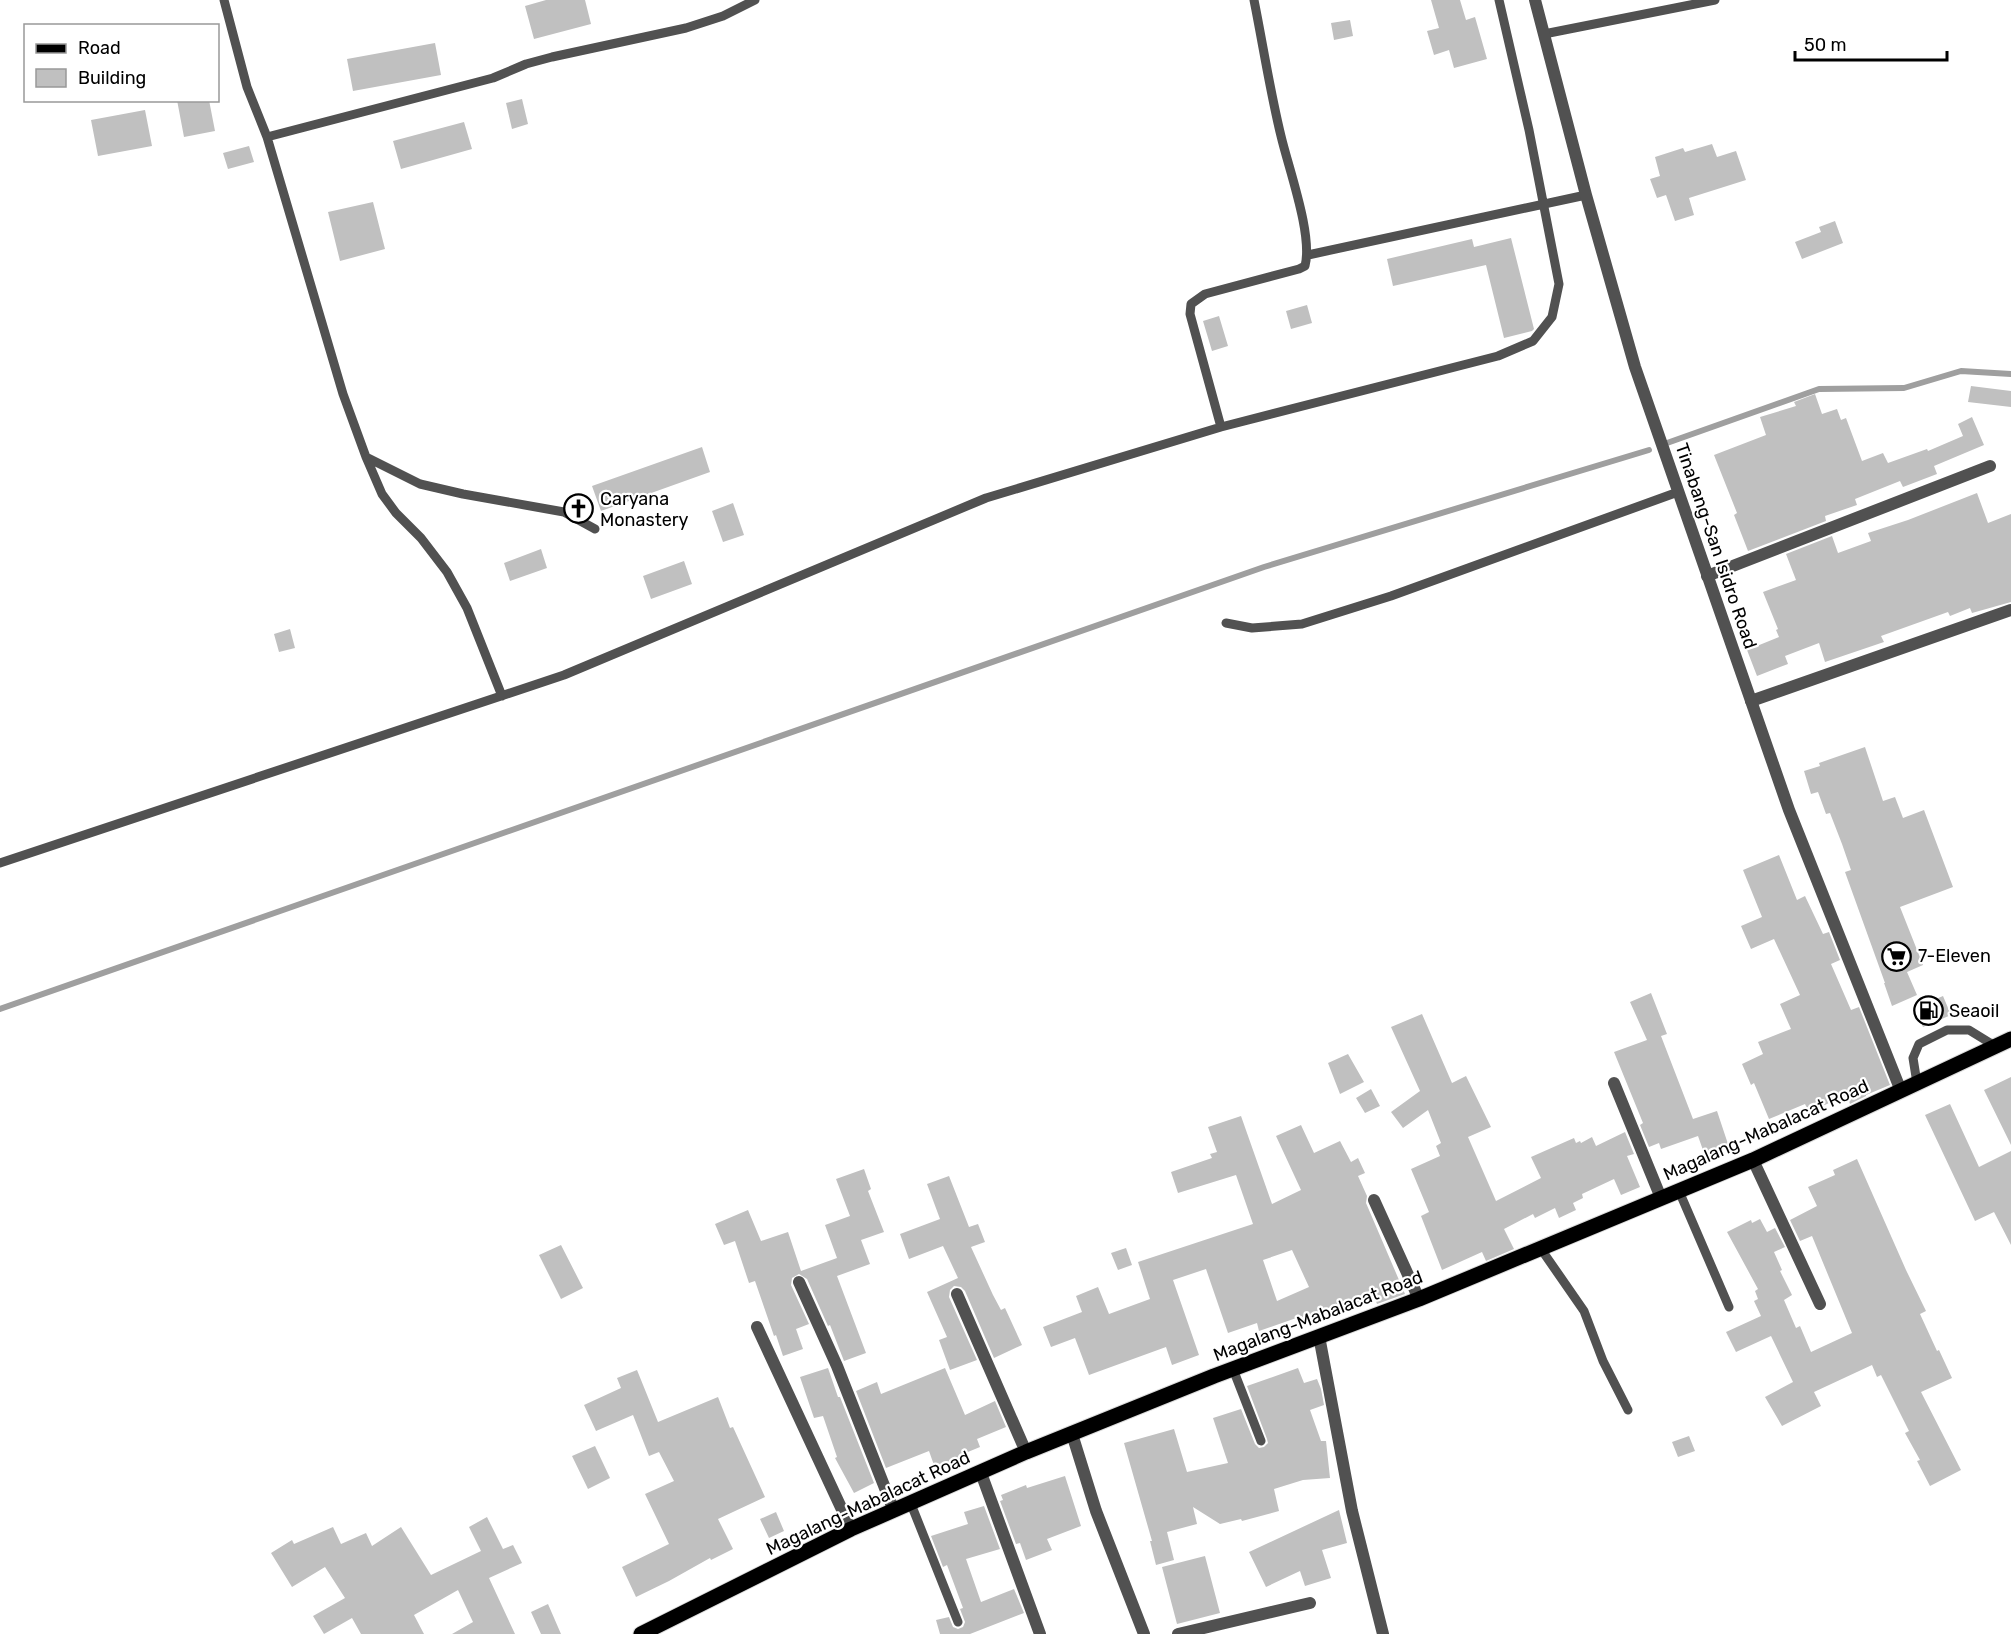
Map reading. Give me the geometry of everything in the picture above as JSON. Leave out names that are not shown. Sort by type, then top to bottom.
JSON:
[{"type":"main road","name":"Magalang-Mabalacat Road","points":[[651,1632],[851,1529],[1026,1452],[1233,1369],[1419,1299],[1753,1161],[2011,1039]]},
{"type":"street","name":"Tinabang-San Isidro Road","points":[[1535,0],[1586,195],[1635,367],[1789,810],[1900,1091]]},
{"type":"street","points":[[1707,576],[1990,466]]},
{"type":"street","points":[[1751,701],[2011,610]]},
{"type":"street","points":[[1614,1083],[1661,1198]]},
{"type":"street","points":[[1753,1161],[1820,1304]]},
{"type":"street","points":[[1374,1200],[1419,1299]]},
{"type":"street","points":[[799,1282],[837,1366],[894,1511]]},
{"type":"street","points":[[957,1294],[1026,1452]]},
{"type":"street","points":[[757,1327],[851,1529]]},
{"type":"street","points":[[1319,1336],[1352,1511],[1383,1634]]},
{"type":"street","points":[[1072,1434],[1096,1511],[1144,1634]]},
{"type":"street","points":[[981,1473],[1040,1634]]},
{"type":"street","points":[[1178,1634],[1310,1603]]},
{"type":"lane","points":[[224,0],[247,87],[267,137],[343,394],[366,457],[382,494],[447,572],[467,608],[502,696]]},
{"type":"lane","points":[[267,137],[493,78],[526,64],[552,57],[576,54],[686,28],[723,16],[755,0]]},
{"type":"lane","points":[[1221,427],[1190,314],[1191,303],[1205,294],[1299,269],[1305,266],[1308,255],[1306,236],[1281,135],[1254,0]]},
{"type":"lane","points":[[0,863],[564,675],[986,498],[1221,427],[1498,356],[1533,341],[1552,317],[1559,284],[1545,202],[1499,0]]},
{"type":"lane","points":[[1544,34],[1715,0]]},
{"type":"lane","points":[[1308,255],[1545,202],[1586,195]]},
{"type":"lane","points":[[366,457],[420,484],[564,513],[595,529]]},
{"type":"lane","points":[[1226,623],[1252,628],[1302,624],[1390,596],[1678,492]]},
{"type":"lane","points":[[1917,1083],[1913,1058],[1919,1044],[1947,1030],[1970,1030],[1995,1046]]},
{"type":"lane","points":[[1679,1191],[1729,1307]]},
{"type":"lane","points":[[1541,1249],[1584,1311],[1603,1361],[1628,1410]]},
{"type":"lane","points":[[1233,1369],[1261,1441]]},
{"type":"lane","points":[[911,1504],[958,1622]]},
{"type":"building","points":[[546,0],[585,0],[591,24],[534,39],[525,6]]},
{"type":"building","points":[[1431,0],[1460,0],[1466,20],[1475,17],[1487,59],[1454,68],[1449,50],[1434,55],[1427,31],[1439,28]]},
{"type":"building","points":[[1350,20],[1353,36],[1334,40],[1331,23]]},
{"type":"building","points":[[435,43],[441,75],[353,91],[347,59]]},
{"type":"building","points":[[522,99],[528,124],[512,129],[506,103]]},
{"type":"building","points":[[177,102],[209,102],[215,131],[184,137]]},
{"type":"building","points":[[145,110],[152,146],[98,156],[91,120]]},
{"type":"building","points":[[464,122],[472,149],[401,169],[393,141]]},
{"type":"building","points":[[1712,144],[1717,157],[1736,151],[1746,180],[1689,198],[1694,215],[1675,221],[1666,195],[1657,198],[1650,179],[1660,176],[1655,157],[1683,148],[1685,152]]},
{"type":"building","points":[[249,146],[254,162],[228,169],[223,153]]},
{"type":"building","points":[[373,202],[385,249],[340,261],[328,212]]},
{"type":"building","points":[[1835,221],[1843,243],[1802,259],[1795,242],[1821,232],[1819,227]]},
{"type":"building","points":[[1511,238],[1534,329],[1532,331],[1504,338],[1486,265],[1393,286],[1387,259],[1472,239],[1474,247]]},
{"type":"building","points":[[1307,305],[1312,323],[1291,329],[1286,311]]},
{"type":"building","points":[[1219,316],[1228,346],[1212,351],[1203,321]]},
{"type":"building","points":[[1971,386],[2011,391],[2011,407],[1968,402]]},
{"type":"building","points":[[1815,394],[1822,414],[1837,409],[1841,420],[1846,418],[1862,461],[1883,453],[1888,463],[1927,449],[1928,451],[1963,436],[1958,424],[1972,417],[1984,445],[1934,466],[1937,474],[1903,487],[1900,481],[1855,499],[1857,505],[1825,516],[1826,521],[1748,551],[1734,515],[1737,513],[1714,455],[1766,435],[1760,417],[1796,406],[1794,402]]},
{"type":"building","points":[[702,447],[710,472],[601,511],[592,486]]},
{"type":"building","points":[[1977,493],[1988,523],[2011,514],[2011,602],[1972,613],[1970,608],[1950,616],[1948,612],[1881,636],[1884,642],[1825,662],[1819,643],[1785,656],[1788,664],[1757,676],[1747,650],[1779,637],[1763,592],[1796,580],[1786,554],[1832,536],[1838,553],[1871,541],[1868,533]]},
{"type":"building","points":[[733,503],[744,535],[723,542],[712,511]]},
{"type":"building","points":[[541,549],[547,568],[510,581],[504,563]]},
{"type":"building","points":[[684,561],[692,584],[651,599],[643,576]]},
{"type":"building","points":[[290,629],[295,648],[279,652],[274,634]]},
{"type":"building","points":[[1865,747],[1883,801],[1895,797],[1903,818],[1924,810],[1953,887],[1900,907],[1923,965],[1907,972],[1917,995],[1892,1006],[1845,872],[1851,870],[1842,844],[1830,813],[1826,814],[1818,792],[1811,794],[1804,771],[1820,766],[1819,763]]},
{"type":"building","points":[[1779,855],[1797,900],[1805,896],[1823,934],[1829,932],[1840,960],[1831,964],[1851,1010],[1859,1007],[1890,1085],[1850,1104],[1847,1095],[1809,1112],[1805,1104],[1769,1119],[1754,1083],[1751,1085],[1742,1064],[1763,1054],[1758,1042],[1791,1029],[1780,1004],[1800,995],[1774,939],[1751,949],[1741,926],[1762,917],[1743,870]]},
{"type":"building","points":[[1651,993],[1667,1034],[1661,1036],[1693,1119],[1717,1111],[1728,1144],[1704,1153],[1698,1136],[1661,1149],[1659,1143],[1649,1147],[1640,1125],[1643,1123],[1614,1052],[1647,1040],[1630,1002]]},
{"type":"building","points":[[1943,996],[1951,1015],[1923,1027],[1915,1008]]},
{"type":"building","points":[[1422,1014],[1452,1083],[1466,1076],[1491,1127],[1468,1137],[1496,1201],[1541,1178],[1531,1157],[1574,1138],[1576,1143],[1580,1141],[1581,1143],[1592,1137],[1596,1146],[1625,1132],[1634,1154],[1627,1156],[1640,1187],[1621,1195],[1614,1179],[1582,1194],[1583,1198],[1573,1203],[1576,1210],[1559,1218],[1555,1208],[1535,1218],[1533,1214],[1504,1229],[1514,1249],[1486,1261],[1482,1252],[1442,1270],[1421,1216],[1429,1212],[1411,1169],[1440,1156],[1436,1146],[1441,1143],[1428,1110],[1403,1128],[1391,1112],[1420,1091],[1391,1027]]},
{"type":"building","points":[[1348,1054],[1364,1082],[1340,1094],[1328,1063]]},
{"type":"building","points":[[2011,1077],[2011,1145],[1984,1090]]},
{"type":"building","points":[[1371,1089],[1380,1106],[1365,1113],[1356,1098]]},
{"type":"building","points":[[1950,1104],[1979,1167],[2011,1151],[2011,1245],[1994,1212],[1975,1221],[1925,1115]]},
{"type":"building","points":[[1241,1116],[1272,1204],[1301,1190],[1276,1136],[1301,1125],[1314,1153],[1340,1141],[1351,1162],[1358,1158],[1365,1173],[1358,1176],[1367,1196],[1366,1203],[1405,1294],[1377,1304],[1374,1296],[1345,1307],[1343,1304],[1304,1321],[1302,1316],[1259,1331],[1257,1323],[1228,1333],[1206,1269],[1173,1280],[1199,1355],[1172,1365],[1166,1347],[1089,1375],[1075,1338],[1051,1347],[1043,1327],[1082,1312],[1076,1296],[1098,1287],[1109,1314],[1150,1299],[1138,1262],[1253,1224],[1236,1175],[1178,1193],[1171,1172],[1212,1158],[1210,1154],[1217,1152],[1208,1127]],"holes":[[[1292,1250],[1309,1287],[1277,1301],[1263,1260]]]},
{"type":"building","points":[[1857,1159],[1926,1311],[1920,1314],[1952,1378],[1921,1392],[1961,1470],[1930,1486],[1917,1461],[1920,1460],[1905,1433],[1909,1431],[1881,1375],[1877,1377],[1872,1365],[1814,1392],[1821,1406],[1782,1426],[1765,1397],[1793,1382],[1771,1336],[1736,1352],[1726,1332],[1761,1316],[1754,1301],[1758,1299],[1755,1291],[1758,1289],[1727,1232],[1751,1220],[1752,1223],[1760,1219],[1767,1232],[1775,1228],[1785,1247],[1774,1252],[1782,1270],[1780,1271],[1792,1295],[1784,1300],[1796,1328],[1800,1326],[1811,1352],[1852,1333],[1812,1236],[1800,1241],[1790,1220],[1817,1206],[1808,1187],[1835,1175],[1833,1170]]},
{"type":"building","points":[[864,1169],[871,1189],[868,1191],[884,1232],[861,1240],[870,1264],[837,1276],[866,1353],[844,1361],[830,1325],[828,1326],[807,1279],[799,1274],[792,1278],[791,1285],[809,1324],[796,1329],[803,1349],[783,1356],[755,1281],[749,1283],[735,1241],[724,1245],[715,1224],[748,1210],[761,1241],[788,1232],[801,1271],[837,1258],[825,1225],[850,1216],[836,1179]]},
{"type":"building","points":[[949,1176],[969,1227],[978,1224],[985,1242],[971,1247],[993,1295],[1001,1310],[1005,1308],[1022,1345],[994,1358],[965,1291],[961,1287],[954,1286],[950,1290],[949,1297],[977,1360],[950,1370],[939,1340],[947,1337],[927,1292],[958,1278],[943,1246],[909,1259],[900,1234],[940,1219],[927,1184]]},
{"type":"building","points":[[561,1245],[583,1288],[561,1299],[539,1255]]},
{"type":"building","points":[[1126,1248],[1132,1265],[1118,1270],[1111,1253]]},
{"type":"building","points":[[828,1368],[874,1483],[854,1493],[835,1458],[837,1457],[823,1416],[814,1418],[800,1377]]},
{"type":"building","points":[[945,1368],[965,1415],[995,1401],[1006,1427],[977,1439],[980,1447],[963,1454],[965,1457],[935,1468],[929,1451],[886,1468],[856,1391],[877,1382],[881,1394]]},
{"type":"building","points":[[1298,1368],[1304,1383],[1317,1379],[1321,1389],[1324,1405],[1310,1410],[1321,1441],[1326,1441],[1330,1478],[1303,1480],[1274,1489],[1279,1511],[1242,1521],[1241,1519],[1220,1524],[1193,1507],[1197,1524],[1167,1532],[1174,1560],[1156,1565],[1150,1541],[1152,1541],[1124,1443],[1174,1429],[1187,1472],[1228,1463],[1213,1418],[1241,1409],[1255,1444],[1259,1448],[1264,1447],[1268,1443],[1267,1439],[1247,1386]]},
{"type":"building","points":[[637,1370],[658,1422],[718,1397],[730,1428],[733,1427],[765,1497],[718,1519],[733,1549],[711,1560],[710,1558],[636,1597],[622,1567],[669,1544],[645,1494],[674,1481],[659,1452],[649,1456],[633,1415],[596,1431],[584,1405],[621,1388],[617,1378]]},
{"type":"building","points":[[1689,1436],[1695,1451],[1678,1457],[1672,1442]]},
{"type":"building","points":[[595,1446],[610,1478],[588,1489],[572,1456]]},
{"type":"building","points":[[1065,1476],[1081,1526],[1047,1539],[1052,1550],[1026,1560],[1020,1543],[1016,1544],[1000,1501],[1003,1500],[1001,1495],[1026,1485],[1027,1488]]},
{"type":"building","points":[[984,1506],[1000,1549],[966,1559],[981,1602],[1014,1589],[1024,1613],[970,1634],[940,1634],[936,1620],[949,1617],[953,1627],[958,1629],[963,1627],[965,1622],[960,1609],[963,1608],[947,1565],[943,1567],[931,1536],[968,1524],[964,1512]]},
{"type":"building","points":[[1339,1510],[1347,1543],[1322,1550],[1331,1578],[1305,1586],[1300,1571],[1266,1587],[1249,1552]]},
{"type":"building","points":[[776,1512],[784,1531],[769,1538],[760,1519]]},
{"type":"building","points":[[487,1517],[503,1549],[513,1545],[522,1563],[489,1578],[515,1634],[452,1634],[473,1622],[458,1590],[414,1615],[424,1634],[361,1634],[352,1618],[324,1634],[313,1616],[345,1598],[325,1567],[292,1587],[271,1553],[292,1540],[294,1544],[333,1527],[341,1544],[366,1533],[372,1546],[401,1527],[431,1575],[481,1551],[469,1527]]},
{"type":"building","points":[[1205,1556],[1220,1613],[1177,1624],[1162,1567]]},
{"type":"building","points":[[548,1604],[561,1634],[541,1634],[531,1612]]},
{"type":"waterway","points":[[1667,443],[1819,389],[1904,388],[1961,371],[2011,374]]},
{"type":"waterway","points":[[0,1009],[1264,567],[1649,450]]},
{"type":"place","name":"Caryana Monastery","points":[[579,509]]},
{"type":"place","name":"7-Eleven","points":[[1897,956]]},
{"type":"place","name":"Seaoil","points":[[1928,1011]]}]
